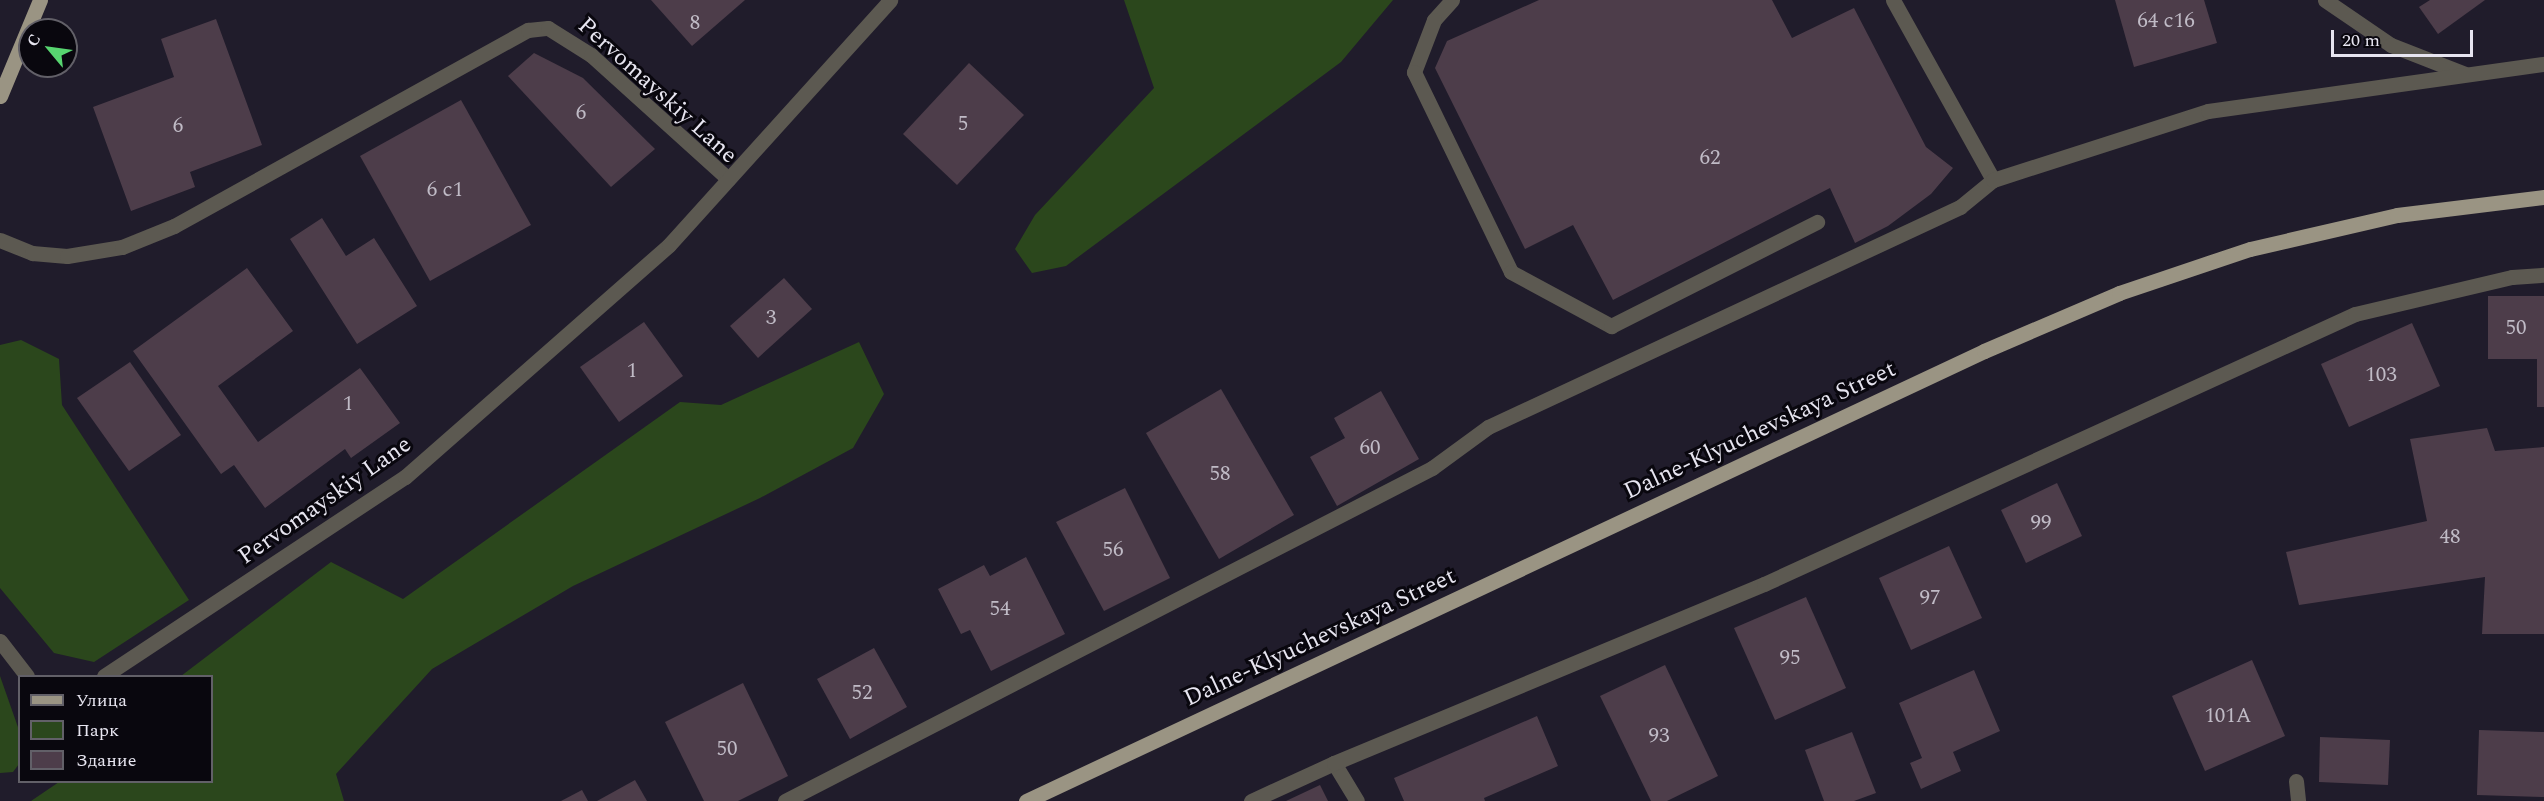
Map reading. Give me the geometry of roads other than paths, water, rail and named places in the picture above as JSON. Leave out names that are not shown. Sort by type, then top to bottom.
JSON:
[{"type":"main road","points":[[0,96],[40,0]]},
{"type":"main road","name":"Dalne-Klyuchevskaya Street","points":[[1026,801],[1984,351],[2119,293],[2250,249],[2397,214],[2544,197]]},
{"type":"street","points":[[728,179],[890,0]]},
{"type":"street","points":[[1452,0],[1434,20],[1414,72],[1511,272],[1611,326],[1817,222]]},
{"type":"street","points":[[1893,0],[1993,180]]},
{"type":"street","points":[[2325,0],[2391,45],[2468,75]]},
{"type":"street","name":"Pervomayskiy Lane","points":[[0,240],[32,253],[68,256],[122,247],[174,226],[528,30],[548,28],[591,55],[728,179],[669,245],[405,477],[106,675]]},
{"type":"street","points":[[785,801],[1432,468],[1488,427],[1959,207],[1993,180],[2208,111],[2544,64]]},
{"type":"street","points":[[1251,801],[1334,763],[1764,584],[2355,314],[2512,277],[2544,275]]},
{"type":"street","points":[[0,641],[26,675]]},
{"type":"street","points":[[1334,763],[1357,801]]},
{"type":"street","points":[[2296,781],[2298,801]]}]
